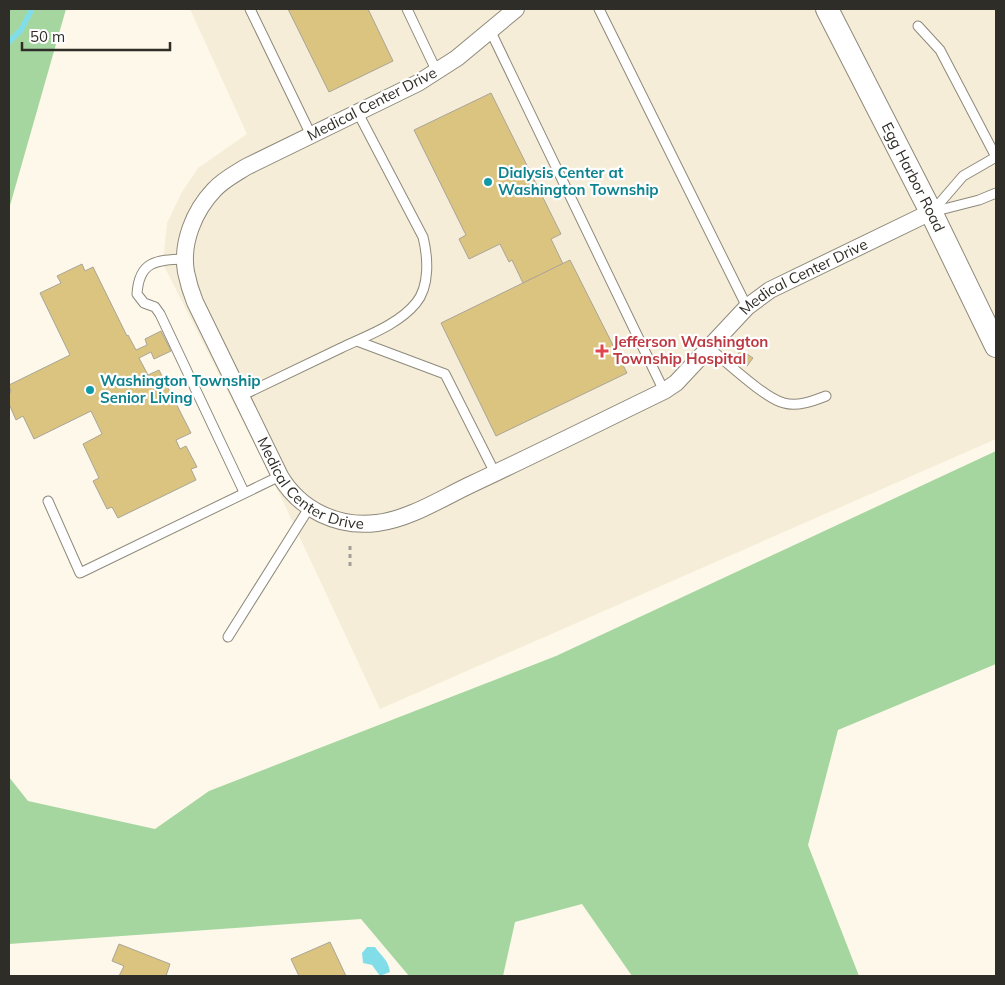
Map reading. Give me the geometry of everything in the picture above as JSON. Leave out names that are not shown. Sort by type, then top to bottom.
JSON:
[{"type":"main road","name":"Egg Harbor Road","points":[[826,9],[932,212],[996,346]]},
{"type":"street","name":"Medical Center Drive","points":[[516,9],[457,58],[437,72],[358,113],[246,167],[229,178],[214,189],[202,204],[192,222],[187,240],[185,259],[187,278],[195,302],[280,476],[293,494],[309,508],[327,517],[358,523],[377,523],[409,514],[664,392],[676,382],[747,307],[783,283],[932,212]]},
{"type":"lane","points":[[250,9],[311,135]]},
{"type":"lane","points":[[407,9],[437,72]]},
{"type":"lane","points":[[599,9],[747,307]]},
{"type":"lane","points":[[918,26],[940,50],[996,157],[963,176],[932,212]]},
{"type":"lane","points":[[490,30],[664,392]]},
{"type":"lane","points":[[241,396],[402,316],[417,302],[424,285],[427,252],[423,237],[358,113]]},
{"type":"lane","points":[[932,212],[979,200],[996,192]]},
{"type":"lane","points":[[185,259],[156,261],[145,269],[138,280],[137,294],[144,303],[155,307],[160,314],[244,492]]},
{"type":"lane","points":[[357,340],[445,374],[495,473]]},
{"type":"lane","points":[[708,347],[770,398],[783,403],[795,404],[826,396]]},
{"type":"lane","points":[[48,501],[80,573],[280,476]]},
{"type":"lane","points":[[228,637],[309,508]]},
{"type":"path","points":[[350,542],[350,566]]},
{"type":"shaded area","name":"Jefferson Washington Township Hospital","points":[[190,9],[996,9],[996,439],[380,709],[280,495],[163,264],[167,223],[182,192],[198,168],[247,134]]},
{"type":"green space","points":[[9,9],[66,9],[9,209]]},
{"type":"green space","points":[[996,451],[996,664],[838,730],[808,845],[859,976],[632,976],[582,904],[515,922],[503,976],[409,976],[361,919],[9,944],[9,777],[28,801],[155,829],[209,791],[556,656]]},
{"type":"water","points":[[367,947],[375,947],[386,961],[390,972],[380,976],[372,965],[363,963],[362,953]]},
{"type":"building","points":[[288,9],[368,9],[393,61],[329,92]]},
{"type":"building","name":"Dialysis Center at Washington Township","points":[[491,93],[561,234],[551,239],[563,264],[523,283],[512,260],[509,262],[500,244],[469,259],[459,239],[466,235],[414,130]]},
{"type":"building","points":[[570,260],[627,373],[496,436],[441,323]]},
{"type":"building","name":"Washington Township Senior Living","points":[[82,264],[85,271],[93,267],[127,336],[136,350],[147,345],[145,339],[161,331],[171,351],[154,359],[151,352],[139,358],[148,375],[159,370],[191,433],[176,440],[180,449],[186,446],[197,467],[191,469],[196,480],[118,518],[112,507],[107,509],[93,481],[99,478],[83,444],[102,434],[91,411],[34,439],[23,416],[16,420],[9,404],[9,393],[11,392],[9,385],[70,355],[40,293],[61,283],[57,276]]},
{"type":"building","points":[[741,350],[753,358],[747,366],[735,358]]},
{"type":"building","points":[[330,942],[346,976],[299,976],[291,959]]},
{"type":"building","points":[[119,944],[170,964],[166,976],[119,976],[124,966],[112,961]]},
{"type":"waterway","points":[[9,42],[21,30],[32,9]]},
{"type":"place","name":"Dialysis Center at Washington Township","points":[[488,182]]},
{"type":"place","name":"Jefferson Washington Township Hospital","points":[[602,351]]},
{"type":"place","name":"Washington Township Senior Living","points":[[90,390]]}]
